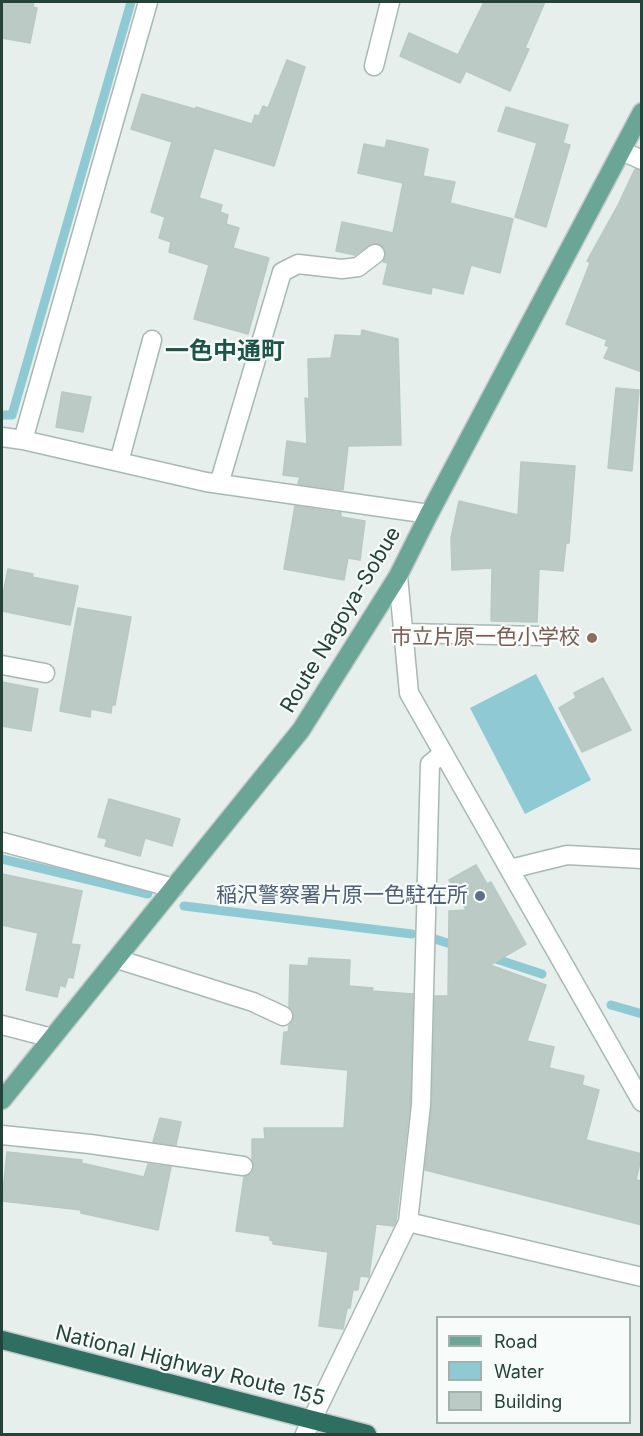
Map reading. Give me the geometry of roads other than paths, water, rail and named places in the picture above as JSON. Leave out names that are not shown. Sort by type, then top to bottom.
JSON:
[{"type":"highway","name":"National Highway Route 155","points":[[2,1340],[308,1427],[367,1434]]},
{"type":"main road","name":"Route Nagoya-Sobue","points":[[2,1100],[301,730],[398,576],[642,112]]},
{"type":"street","points":[[23,440],[148,2]]},
{"type":"street","points":[[374,66],[390,2]]},
{"type":"street","points":[[622,151],[642,160]]},
{"type":"street","points":[[219,484],[282,272],[298,264],[342,269],[358,267],[375,254]]},
{"type":"street","points":[[119,462],[152,340]]},
{"type":"street","points":[[2,437],[219,484],[429,514]]},
{"type":"street","points":[[398,576],[409,693],[642,1102]]},
{"type":"street","points":[[404,633],[542,636]]},
{"type":"street","points":[[2,665],[45,673]]},
{"type":"street","points":[[308,1427],[408,1222],[421,1105],[430,764],[443,753]]},
{"type":"street","points":[[2,842],[174,888]]},
{"type":"street","points":[[510,869],[567,855],[642,859]]},
{"type":"street","points":[[117,959],[254,1002],[283,1016]]},
{"type":"street","points":[[2,1025],[52,1038]]},
{"type":"street","points":[[2,1136],[90,1144],[243,1166]]},
{"type":"street","points":[[408,1222],[642,1277]]},
{"type":"water","points":[[536,674],[591,780],[525,814],[470,708]]},
{"type":"waterway","points":[[4,415],[12,415],[131,2]]},
{"type":"waterway","points":[[2,859],[148,894]]},
{"type":"waterway","points":[[184,906],[412,934]]},
{"type":"waterway","points":[[435,939],[460,947]]},
{"type":"waterway","points":[[487,956],[542,974]]},
{"type":"waterway","points":[[611,1005],[642,1014]]},
{"type":"place","name":"市立片原一色小学校","points":[[592,638]]},
{"type":"place","name":"稲沢警察署片原一色駐在所","points":[[480,896]]},
{"type":"district","name":"一色中通町","points":[[225,352]]}]
